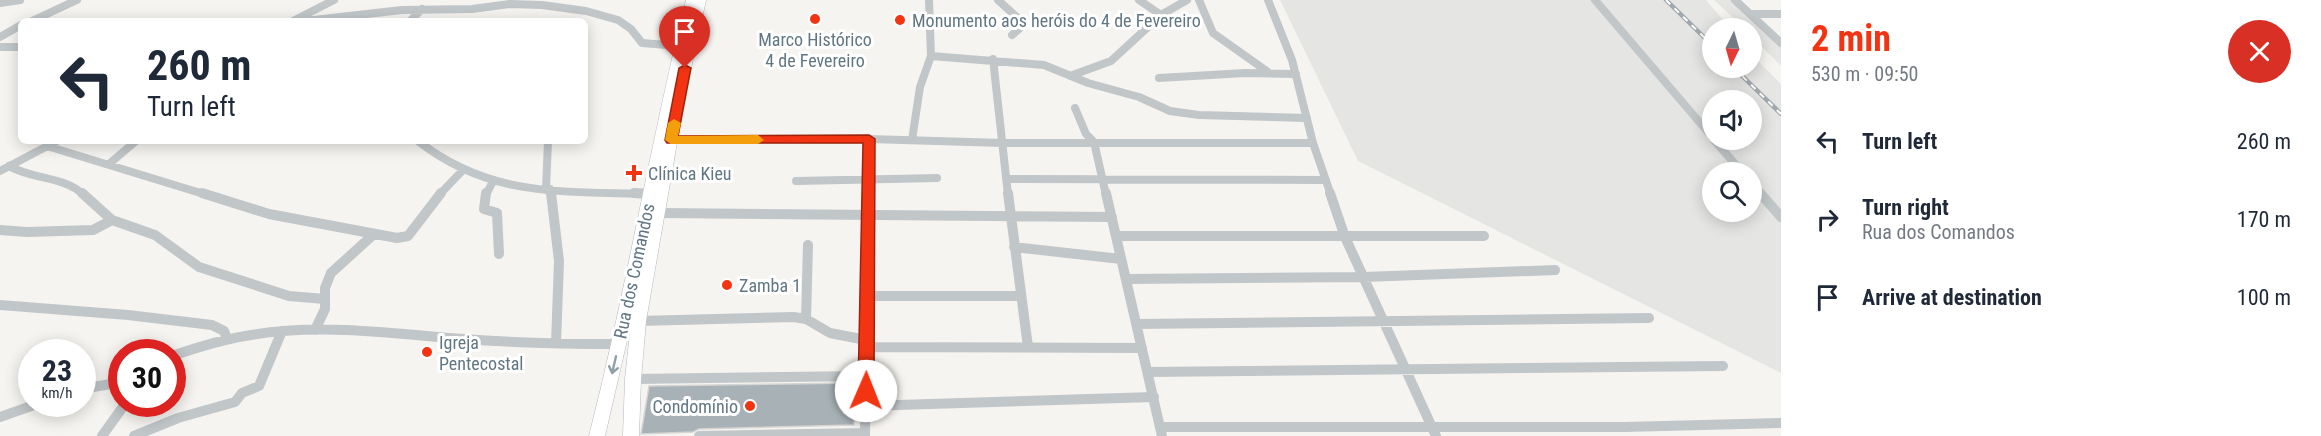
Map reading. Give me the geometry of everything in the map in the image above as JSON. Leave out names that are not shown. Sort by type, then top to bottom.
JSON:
[{"type":"main road","name":"Rua dos Comandos","points":[[597,436],[619,344],[679,46],[691,0]]},
{"type":"main road","name":"Rua dos Comandos","points":[[631,436],[633,379],[639,321],[660,213],[671,140],[701,0]]},
{"type":"street","points":[[0,3],[20,0]]},
{"type":"street","points":[[38,18],[76,0]]},
{"type":"street","points":[[299,18],[334,0]]},
{"type":"street","points":[[912,140],[920,87],[931,56],[929,0]]},
{"type":"street","points":[[998,0],[1003,6],[1017,14],[1021,21],[1019,29],[1012,35]]},
{"type":"street","points":[[1139,0],[1161,15]]},
{"type":"street","points":[[1199,0],[1213,33],[1268,72]]},
{"type":"street","points":[[1268,0],[1296,74],[1313,143],[1345,237],[1433,431]]},
{"type":"street","points":[[1595,0],[1702,125]]},
{"type":"street","points":[[1735,0],[1779,40]]},
{"type":"street","points":[[1070,76],[1112,61],[1161,15],[1182,1]]},
{"type":"street","points":[[334,18],[422,9],[472,9],[526,4],[565,8],[618,20],[631,28],[642,43],[679,46]]},
{"type":"street","points":[[413,18],[422,9]]},
{"type":"street","points":[[1750,14],[1781,14]]},
{"type":"street","points":[[0,37],[18,27]]},
{"type":"street","points":[[0,47],[18,47]]},
{"type":"street","points":[[931,56],[1037,64],[1104,89],[1139,97],[1170,111],[1199,115],[1307,118]]},
{"type":"street","points":[[993,59],[1018,296],[1028,347]]},
{"type":"street","points":[[1159,78],[1268,72],[1296,74]]},
{"type":"street","points":[[1075,108],[1086,134],[1094,142],[1161,432],[1433,431],[1781,423]]},
{"type":"street","points":[[699,436],[865,434],[866,217],[869,139]]},
{"type":"street","points":[[671,140],[869,139],[1003,143],[1313,143]]},
{"type":"street","points":[[4,168],[51,144]]},
{"type":"street","points":[[108,164],[132,144]]},
{"type":"street","points":[[422,144],[462,171],[493,181],[548,189],[650,194]]},
{"type":"street","points":[[548,144],[548,189],[559,261],[556,343]]},
{"type":"street","points":[[47,146],[269,214],[397,238],[408,236],[444,189],[462,171]]},
{"type":"street","points":[[1724,150],[1734,162]]},
{"type":"street","points":[[4,168],[68,182],[78,188],[112,220],[147,230],[189,262],[289,297],[326,299]]},
{"type":"street","points":[[796,181],[937,178]]},
{"type":"street","points":[[1006,178],[1326,180]]},
{"type":"street","points":[[493,181],[486,193],[484,209],[497,213],[499,254]]},
{"type":"street","points":[[1762,195],[1781,217]]},
{"type":"street","points":[[660,213],[866,217],[1112,217]]},
{"type":"street","points":[[0,230],[27,232],[93,230],[112,220]]},
{"type":"street","points":[[315,330],[325,309],[325,288],[331,273],[374,234]]},
{"type":"street","points":[[1116,236],[1485,236]]},
{"type":"street","points":[[806,319],[808,245]]},
{"type":"street","points":[[1014,247],[1121,260]]},
{"type":"street","points":[[1126,279],[1364,277],[1555,270]]},
{"type":"street","points":[[867,296],[1018,296]]},
{"type":"street","points":[[0,305],[128,315],[212,325],[224,331],[227,339]]},
{"type":"street","points":[[639,321],[794,317],[806,319],[830,333],[866,343],[1142,348]]},
{"type":"street","points":[[1136,324],[1649,318]]},
{"type":"street","points":[[186,352],[227,339],[282,331],[315,330],[556,343],[619,344]]},
{"type":"street","points":[[134,436],[178,418],[235,402],[242,393],[259,386],[282,331]]},
{"type":"street","points":[[1148,372],[1723,366]]},
{"type":"street","points":[[633,379],[866,376]]},
{"type":"street","points":[[866,406],[1154,397]]},
{"type":"street","points":[[0,417],[18,411]]},
{"type":"street","points":[[102,436],[116,417]]},
{"type":"shaded area","points":[[1280,0],[1706,0],[1721,18],[1702,18],[1702,78],[1762,78],[1762,65],[1781,84],[1781,373],[1358,161]]},
{"type":"shaded area","points":[[1714,0],[1732,0],[1751,18],[1733,18]]},
{"type":"shaded area","points":[[1762,29],[1781,47],[1781,66],[1762,47]]},
{"type":"building","name":"Condomínio","points":[[856,383],[854,425],[699,429],[693,432],[641,434],[649,386]]},
{"type":"railway","points":[[1666,0],[1702,35]]},
{"type":"railway","points":[[1744,78],[1781,114]]},
{"type":"slow traffic","points":[[674,123],[671,140],[758,140]]},
{"type":"place","name":"Marco Histórico 4 de Fevereiro","points":[[815,19]]},
{"type":"place","name":"Monumento aos heróis do 4 de Fevereiro","points":[[900,20]]},
{"type":"place","name":"Clínica Kieu","points":[[634,173]]},
{"type":"place","name":"Zamba 1","points":[[727,285]]},
{"type":"place","name":"Igreja Pentecostal","points":[[427,352]]},
{"type":"place","name":"Condomínio","points":[[750,406]]},
{"type":"route","points":[[685,68],[671,140],[869,139],[866,217],[866,391]]}]
